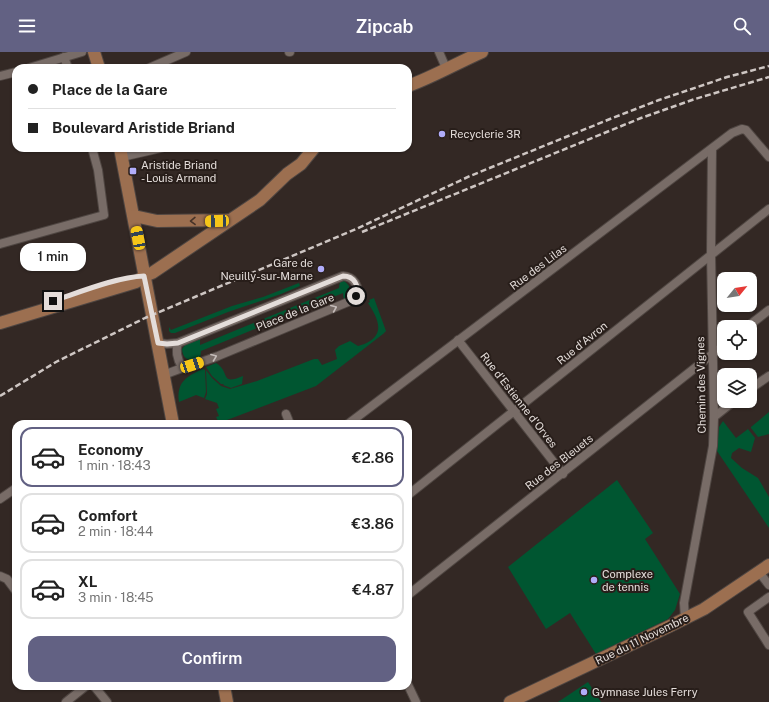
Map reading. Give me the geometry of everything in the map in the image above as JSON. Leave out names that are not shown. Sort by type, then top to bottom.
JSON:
[{"type":"main road","points":[[94,52],[98,64]]},
{"type":"main road","points":[[412,84],[429,78],[446,68],[482,52]]},
{"type":"main road","points":[[412,76],[427,70],[446,68]]},
{"type":"main road","points":[[121,152],[172,420]]},
{"type":"main road","points":[[288,174],[301,152]]},
{"type":"main road","points":[[0,317],[121,280],[152,273],[228,220],[260,200],[301,164],[311,152]]},
{"type":"main road","points":[[134,216],[157,222],[228,220]]},
{"type":"main road","points":[[138,238],[157,222]]},
{"type":"main road","points":[[0,323],[124,286],[136,282],[144,276]]},
{"type":"main road","name":"Rue du 11 Novembre","points":[[510,702],[704,609],[764,568]]},
{"type":"main road","points":[[225,690],[227,702]]},
{"type":"street","points":[[42,64],[82,52]]},
{"type":"street","points":[[158,64],[186,52]]},
{"type":"street","points":[[439,52],[446,68]]},
{"type":"street","points":[[64,57],[67,64]]},
{"type":"street","points":[[0,76],[12,73]]},
{"type":"street","name":"Rue des Lilas","points":[[353,420],[732,133],[742,129],[750,133],[769,157]]},
{"type":"street","name":"Chemin des Vignes","points":[[685,619],[684,603],[713,446],[714,417],[711,254],[712,148]]},
{"type":"street","points":[[0,244],[104,215],[98,170],[93,152]]},
{"type":"street","name":"Rue d'Avron","points":[[412,492],[769,209]]},
{"type":"street","name":"Place de la Gare","points":[[158,343],[178,343],[343,276],[348,276],[352,279],[358,288],[356,296],[348,302],[218,356],[197,364],[182,367],[164,375]]},
{"type":"street","points":[[756,320],[769,310]]},
{"type":"street","name":"Rue d'Estienne d'Orves","points":[[458,340],[563,474]]},
{"type":"street","points":[[178,343],[178,360],[182,367]]},
{"type":"street","name":"Rue des Bleuets","points":[[412,592],[717,351]]},
{"type":"street","points":[[757,384],[769,376]]},
{"type":"street","points":[[714,417],[725,408]]},
{"type":"street","points":[[286,414],[288,420]]},
{"type":"street","points":[[0,499],[12,491]]},
{"type":"street","points":[[764,568],[769,585]]},
{"type":"street","points":[[3,578],[12,587]]},
{"type":"street","points":[[769,597],[748,612],[769,645]]},
{"type":"street","points":[[66,702],[81,690]]},
{"type":"street","points":[[97,690],[107,702]]},
{"type":"street","points":[[410,690],[416,702]]},
{"type":"green space","points":[[342,280],[348,285],[351,292],[350,297],[344,301],[343,293],[201,351],[200,360],[191,360],[184,356],[182,349],[186,344],[200,338],[200,345],[339,288],[340,281]]},
{"type":"green space","points":[[299,283],[300,286],[281,294],[228,312],[175,333],[171,333],[169,331],[169,327],[171,330],[232,306],[263,297]]},
{"type":"green space","points":[[374,298],[386,331],[383,334],[316,386],[227,420],[218,420],[216,417],[219,416],[216,409],[219,408],[217,403],[205,399],[207,394],[206,370],[221,386],[230,389],[257,381],[314,359],[318,359],[322,365],[337,359],[335,350],[339,346],[350,341],[358,346],[375,337],[378,322],[368,303],[370,302],[369,300]]},
{"type":"green space","points":[[216,363],[223,370],[228,379],[236,379],[243,376],[242,384],[231,388],[221,384],[212,376],[206,367]]},
{"type":"green space","points":[[203,369],[205,370],[206,392],[204,398],[196,395],[179,402],[179,389],[181,385],[192,374]]},
{"type":"green space","points":[[769,412],[769,434],[758,437],[751,427]]},
{"type":"green space","points":[[723,421],[736,438],[748,429],[755,438],[751,452],[739,448],[732,453],[731,458],[742,468],[758,478],[769,497],[769,528],[717,451],[719,427]]},
{"type":"green space","name":"Complexe de tennis","points":[[617,480],[653,533],[645,539],[680,594],[675,610],[668,619],[596,654],[570,613],[546,629],[508,567]]},
{"type":"green space","name":"Gymnase Jules Ferry","points":[[588,682],[601,702],[558,702]]},
{"type":"railway","points":[[0,396],[56,362],[145,318],[356,229],[470,176],[659,100],[727,77],[769,66]]},
{"type":"railway","points":[[362,232],[641,118],[695,99],[769,77]]},
{"type":"place","name":"Recyclerie 3R","points":[[442,134]]},
{"type":"place","name":"Aristide Briand - Louis Armand","points":[[133,171]]},
{"type":"place","name":"Gare de Neuilly-sur-Marne","points":[[321,269]]},
{"type":"place","name":"Complexe de tennis","points":[[594,580]]},
{"type":"place","name":"Gymnase Jules Ferry","points":[[584,692]]},
{"type":"route","points":[[53,301],[121,280],[144,276],[158,343],[167,344],[178,343],[224,323],[261,310],[343,276],[348,276],[356,283],[358,293],[356,296]]}]
